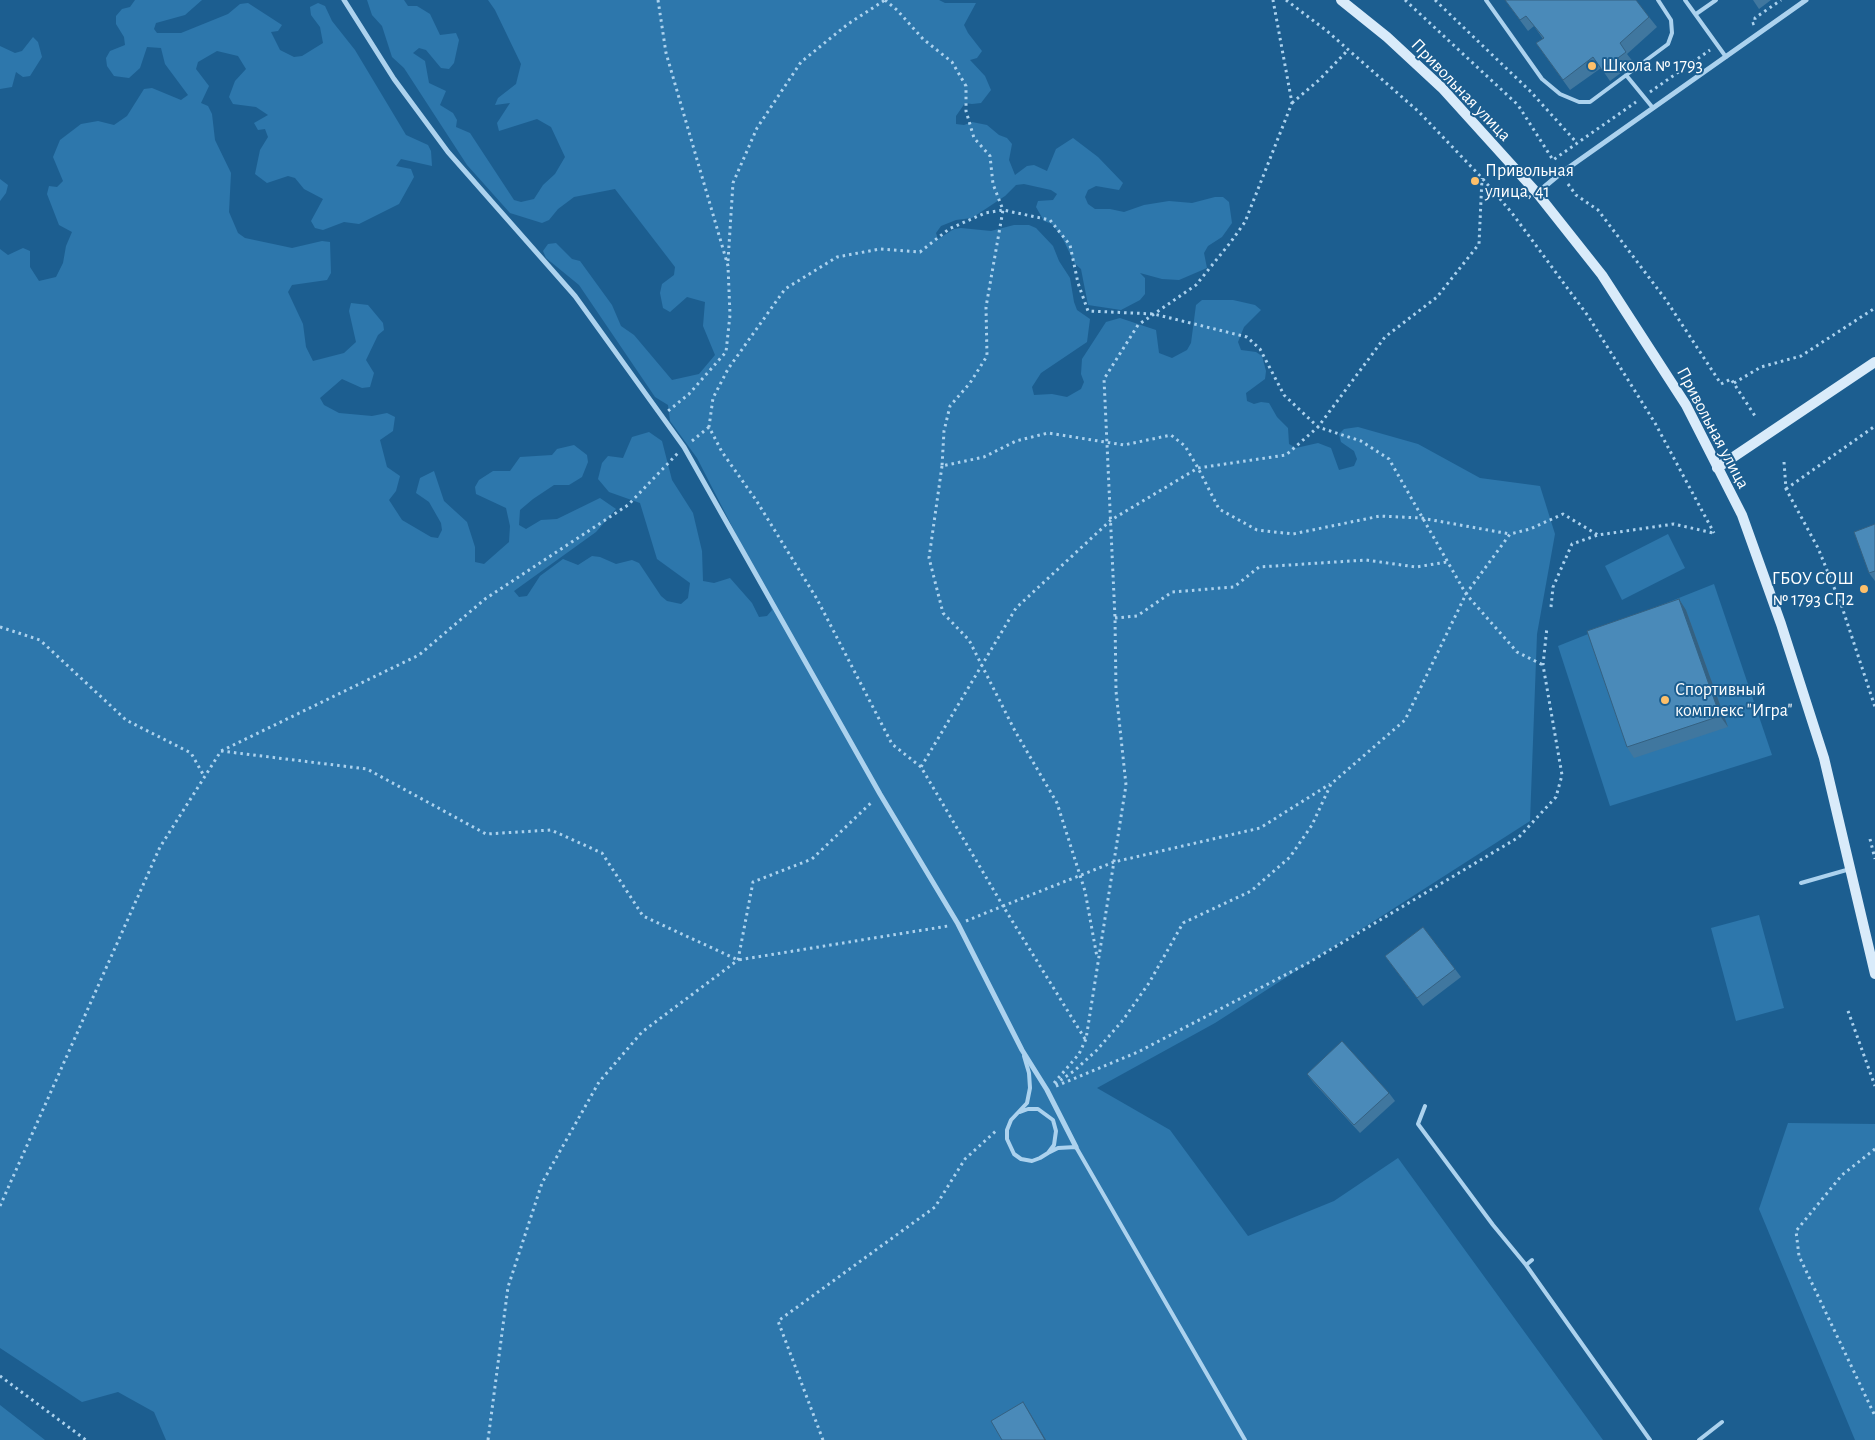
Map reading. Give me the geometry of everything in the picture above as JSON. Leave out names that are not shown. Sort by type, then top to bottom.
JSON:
[{"type":"main road","name":"Привольная улица","points":[[1344,1],[1387,37],[1442,88],[1537,193],[1602,275],[1686,405],[1742,516],[1781,624],[1824,758],[1850,869],[1871,945],[1875,974]]},
{"type":"main road","points":[[1717,468],[1875,362]]},
{"type":"street","points":[[344,0],[394,79],[448,152],[575,296],[684,447],[880,794],[958,924],[1022,1050],[1047,1090],[1076,1146]]},
{"type":"street","points":[[1537,193],[1560,173],[1806,0]]},
{"type":"lane","points":[[1486,0],[1542,79],[1560,94],[1579,102],[1590,102],[1668,44],[1672,33],[1672,20],[1658,0]]},
{"type":"lane","points":[[1685,0],[1726,57]]},
{"type":"lane","points":[[1696,14],[1716,0]]},
{"type":"lane","points":[[1626,75],[1654,108]]},
{"type":"lane","points":[[1801,883],[1850,869]]},
{"type":"lane","points":[[1022,1050],[1030,1073],[1030,1088],[1027,1103],[1011,1120],[1006,1130],[1007,1139],[1014,1154],[1021,1159],[1032,1161],[1058,1148],[1076,1146],[1244,1440]]},
{"type":"lane","points":[[1425,1106],[1418,1124],[1526,1266],[1650,1440]]},
{"type":"lane","points":[[1020,1112],[1028,1108],[1038,1109],[1053,1120],[1056,1131],[1054,1146],[1048,1153]]},
{"type":"lane","points":[[1526,1266],[1532,1260]]},
{"type":"lane","points":[[1699,1440],[1722,1422]]},
{"type":"path","points":[[658,0],[666,53],[728,266]]},
{"type":"path","points":[[662,416],[689,394],[726,352],[730,315],[728,266],[733,183],[758,128],[801,62],[848,24],[885,0],[897,10],[923,39],[952,62],[966,86],[966,111],[974,138],[990,156],[992,184],[1003,210],[986,307],[987,356],[970,383],[950,406],[944,431],[942,466],[929,558],[944,613],[970,640],[1015,731],[1057,803],[1085,891],[1098,960]]},
{"type":"path","points":[[1273,0],[1292,103]]},
{"type":"path","points":[[1286,0],[1327,31],[1419,112],[1482,178],[1512,213],[1588,316],[1655,423],[1714,533],[1674,524],[1598,534],[1572,544],[1553,587],[1552,607]]},
{"type":"path","points":[[1405,0],[1518,105],[1553,160]]},
{"type":"path","points":[[1435,0],[1531,92],[1588,155]]},
{"type":"path","points":[[1747,28],[1754,22],[1755,18],[1781,0]]},
{"type":"path","points":[[1047,1090],[1066,1072],[1079,1054],[1086,1039],[1126,785],[1116,691],[1115,618],[1104,379],[1138,325],[1196,285],[1230,243],[1245,222],[1292,103],[1320,80],[1348,50]]},
{"type":"path","points":[[921,767],[1016,608],[1111,520],[1198,468],[1286,455],[1318,428],[1385,337],[1437,297],[1479,244],[1482,178]]},
{"type":"path","points":[[1568,184],[1576,195],[1598,210],[1666,300],[1721,384],[1731,379],[1756,416]]},
{"type":"path","points":[[1086,1039],[1002,906],[921,767],[892,744],[817,599],[756,500],[722,452],[709,426],[713,398],[728,369],[784,289],[837,257],[880,249],[920,252],[949,228],[985,213],[1003,210],[1050,220],[1070,245],[1078,283],[1088,311],[1154,314],[1247,337],[1260,349],[1284,395],[1318,428],[1361,441],[1389,459],[1466,594],[1517,652],[1543,665]]},
{"type":"path","points":[[1734,383],[1761,367],[1801,356],[1875,308]]},
{"type":"path","points":[[0,1206],[160,847],[221,750],[418,655],[485,599],[628,505],[684,447],[709,426]]},
{"type":"path","points":[[1786,489],[1875,426]]},
{"type":"path","points":[[942,466],[984,457],[1016,441],[1048,434],[1124,445],[1171,435],[1185,446],[1219,509],[1257,530],[1293,534],[1380,516],[1421,518],[1510,534],[1530,529],[1563,514],[1598,534]]},
{"type":"path","points":[[1784,462],[1786,489],[1818,548],[1842,607],[1875,708]]},
{"type":"path","points":[[488,1440],[508,1287],[542,1183],[599,1082],[642,1032],[738,960],[958,924],[1114,862],[1260,828],[1331,784],[1405,720],[1466,594],[1510,534]]},
{"type":"path","points":[[1115,618],[1137,616],[1172,592],[1234,587],[1259,567],[1366,560],[1416,567],[1447,562]]},
{"type":"path","points":[[1047,1090],[1138,1052],[1308,963],[1519,837],[1556,797],[1562,776],[1543,665],[1547,626]]},
{"type":"path","points":[[0,627],[40,640],[126,720],[191,753],[204,777]]},
{"type":"path","points":[[221,750],[367,769],[486,834],[551,830],[602,853],[643,916],[738,960]]},
{"type":"path","points":[[1047,1090],[1085,1061],[1123,1020],[1149,983],[1183,923],[1251,891],[1290,857],[1312,825],[1331,784]]},
{"type":"path","points":[[738,960],[753,882],[812,859],[880,794]]},
{"type":"path","points":[[1870,839],[1875,859]]},
{"type":"path","points":[[1848,1011],[1875,1086]]},
{"type":"path","points":[[823,1440],[778,1322],[935,1207],[965,1159],[999,1128]]},
{"type":"path","points":[[1875,1148],[1842,1175],[1796,1231],[1799,1256],[1875,1416]]},
{"type":"path","points":[[0,1376],[86,1440]]},
{"type":"shaded area","points":[[135,0],[202,0],[185,15],[156,23],[154,29],[157,33],[181,33],[228,14],[240,4],[248,3],[282,25],[278,31],[271,32],[280,50],[294,57],[302,56],[323,43],[320,27],[311,15],[310,7],[318,3],[325,6],[332,21],[355,50],[406,135],[428,145],[431,151],[432,166],[401,159],[396,166],[411,169],[414,177],[399,204],[359,224],[344,222],[323,230],[315,228],[311,221],[323,199],[304,189],[295,178],[288,176],[267,183],[255,174],[260,150],[268,137],[265,129],[258,130],[254,123],[268,115],[256,107],[233,104],[229,97],[235,81],[246,69],[238,56],[217,51],[198,62],[196,69],[209,86],[201,103],[208,106],[212,114],[215,140],[231,173],[229,212],[238,233],[245,238],[292,248],[322,241],[330,242],[331,273],[327,280],[292,285],[288,292],[303,324],[306,347],[313,361],[344,353],[356,342],[349,311],[351,303],[368,305],[383,323],[384,330],[378,335],[366,360],[374,373],[370,387],[362,388],[342,379],[320,398],[324,405],[339,413],[372,416],[387,413],[395,417],[393,431],[380,440],[387,467],[400,476],[396,491],[389,500],[402,520],[431,537],[438,538],[442,530],[441,523],[429,502],[416,493],[420,478],[434,471],[444,501],[467,522],[475,547],[475,562],[484,564],[509,542],[510,526],[506,508],[476,494],[475,487],[479,480],[493,471],[510,471],[520,457],[552,455],[557,449],[574,445],[587,455],[588,462],[582,477],[569,485],[554,485],[533,499],[520,510],[519,525],[526,529],[541,520],[557,519],[600,498],[616,509],[596,532],[514,591],[519,597],[527,596],[540,576],[563,559],[578,565],[592,556],[600,557],[616,564],[632,560],[639,563],[661,596],[667,601],[681,604],[688,598],[690,583],[657,559],[640,503],[609,492],[598,479],[602,463],[608,456],[623,458],[632,437],[649,432],[662,441],[672,480],[693,513],[702,551],[703,581],[714,583],[730,578],[752,603],[759,617],[767,616],[772,610],[760,581],[697,458],[670,421],[668,405],[655,397],[579,285],[546,258],[543,251],[548,244],[556,243],[572,259],[580,261],[612,305],[621,326],[634,335],[672,380],[699,374],[715,355],[703,326],[705,302],[687,297],[670,312],[663,308],[660,293],[662,284],[674,275],[675,267],[615,189],[574,197],[558,209],[549,220],[542,223],[510,213],[467,165],[404,68],[392,57],[382,26],[372,15],[367,0],[404,0],[408,6],[417,6],[430,14],[440,35],[456,33],[459,40],[454,63],[449,69],[441,68],[426,50],[419,48],[413,53],[425,61],[429,83],[446,91],[440,105],[453,113],[457,120],[456,127],[470,133],[514,200],[521,202],[534,199],[543,185],[555,174],[565,157],[551,127],[537,119],[499,131],[497,123],[510,103],[495,105],[498,98],[516,84],[521,64],[495,10],[488,0],[939,0],[945,3],[976,3],[964,25],[982,51],[977,58],[970,60],[985,76],[991,90],[981,103],[965,103],[956,116],[956,124],[964,125],[972,122],[987,125],[999,135],[1007,138],[1012,144],[1009,160],[1015,175],[1027,166],[1034,165],[1047,171],[1056,149],[1073,138],[1098,157],[1123,183],[1119,190],[1096,186],[1088,190],[1085,197],[1088,204],[1095,209],[1110,209],[1124,212],[1144,205],[1169,201],[1192,203],[1215,197],[1223,197],[1229,202],[1232,223],[1222,237],[1208,246],[1204,253],[1207,268],[1179,280],[1162,279],[1140,273],[1145,278],[1145,294],[1140,300],[1121,310],[1088,305],[1081,269],[1075,264],[1062,237],[1052,224],[1044,221],[1036,207],[1038,201],[1053,200],[1057,194],[1051,190],[1024,184],[1016,185],[1005,196],[972,218],[956,220],[941,226],[936,233],[938,239],[954,229],[991,231],[1014,225],[1029,225],[1036,228],[1053,246],[1059,261],[1070,278],[1077,310],[1090,319],[1087,342],[1041,373],[1032,387],[1034,395],[1052,394],[1067,397],[1081,389],[1084,382],[1081,374],[1082,359],[1106,322],[1120,318],[1156,330],[1159,353],[1172,358],[1187,350],[1191,343],[1196,305],[1202,300],[1233,300],[1255,305],[1261,310],[1244,327],[1238,342],[1241,350],[1256,352],[1262,356],[1266,371],[1265,379],[1246,393],[1247,401],[1254,404],[1261,402],[1269,403],[1277,417],[1288,428],[1289,444],[1296,448],[1318,443],[1331,448],[1339,470],[1354,466],[1357,459],[1354,451],[1341,442],[1339,434],[1344,429],[1358,427],[1418,444],[1480,478],[1540,486],[1555,534],[1537,634],[1530,821],[1215,1023],[1097,1088],[1170,1130],[1248,1236],[1334,1201],[1398,1158],[1603,1440],[166,1440],[154,1412],[118,1392],[82,1402],[0,1348],[0,249],[8,255],[23,248],[30,251],[30,267],[39,281],[56,277],[63,263],[66,246],[72,232],[59,225],[47,194],[49,186],[57,187],[63,181],[53,157],[60,140],[81,124],[98,121],[114,125],[127,116],[144,89],[152,88],[181,100],[188,95],[165,64],[161,48],[147,47],[140,68],[129,78],[114,76],[107,66],[106,58],[110,51],[125,45],[124,37],[116,24],[116,16],[122,9],[130,7]]},
{"type":"shaded area","points":[[33,37],[38,42],[42,57],[30,76],[23,77],[16,72],[12,87],[0,89],[0,46],[15,53],[22,51]]},
{"type":"shaded area","points":[[0,179],[8,185],[6,193],[0,201]]},
{"type":"shaded area","points":[[1668,534],[1685,568],[1622,600],[1605,566]]},
{"type":"shaded area","name":"Спортивный комплекс \"Игра\"","points":[[1714,584],[1772,755],[1610,806],[1558,646]]},
{"type":"shaded area","points":[[1759,915],[1784,1008],[1736,1021],[1711,928]]},
{"type":"shaded area","points":[[1788,1123],[1875,1124],[1875,1440],[1855,1440],[1759,1209]]},
{"type":"shaded area","points":[[0,1405],[45,1440],[0,1440]]},
{"type":"building","points":[[1505,0],[1636,0],[1649,17],[1620,43],[1626,52],[1602,70],[1593,57],[1563,80],[1536,43],[1544,38],[1526,16],[1520,20]]},
{"type":"building","points":[[1875,524],[1875,571],[1869,573],[1854,532]]},
{"type":"building","points":[[1679,599],[1720,716],[1627,747],[1587,631]]},
{"type":"building","points":[[1423,927],[1455,969],[1417,998],[1385,956]]},
{"type":"building","points":[[1342,1041],[1389,1093],[1354,1125],[1307,1074]]},
{"type":"building","points":[[1023,1402],[1045,1440],[1002,1440],[991,1421]]},
{"type":"place","name":"Школа № 1793","points":[[1592,66]]},
{"type":"place","name":"Привольная улица, 41","points":[[1475,181]]},
{"type":"place","name":"ГБОУ СОШ № 1793 СП2","points":[[1864,589]]},
{"type":"place","name":"Спортивный комплекс \"Игра\"","points":[[1665,700]]}]
